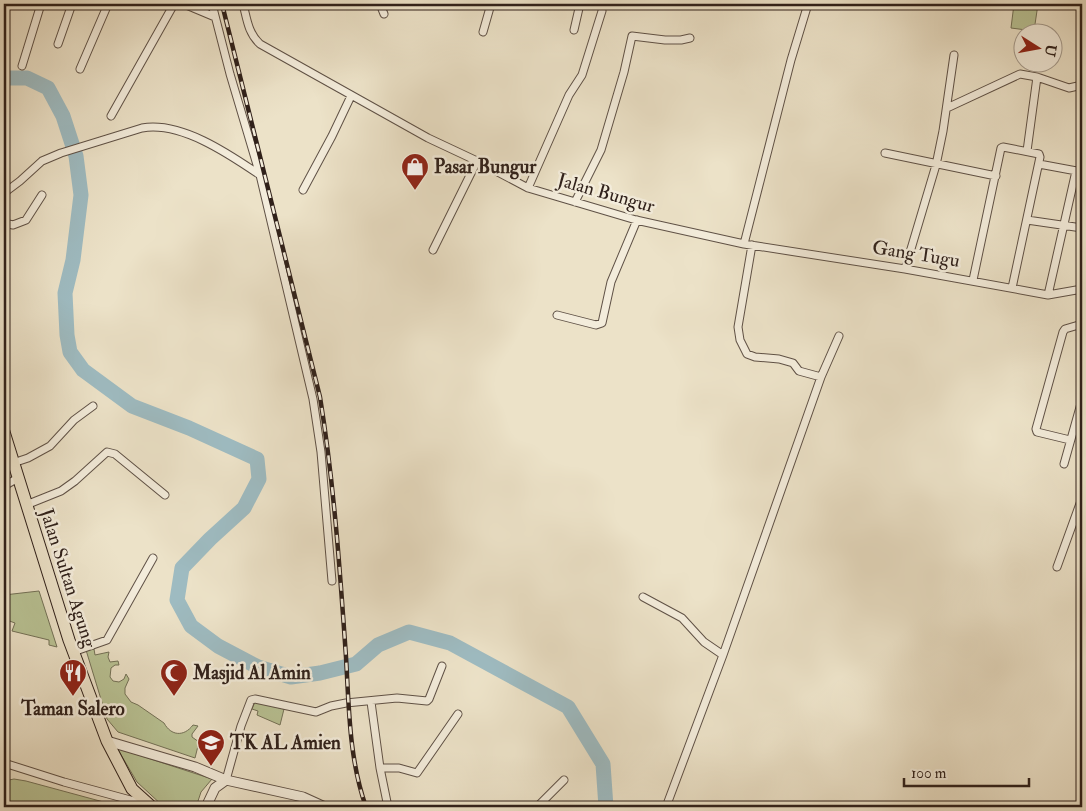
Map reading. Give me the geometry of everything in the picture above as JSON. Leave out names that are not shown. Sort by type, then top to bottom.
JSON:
[{"type":"highway","name":"Jalan Sultan Agung","points":[[4,432],[73,652],[107,741],[132,789],[150,806]]},
{"type":"street","points":[[22,66],[41,4]]},
{"type":"street","points":[[58,44],[72,4]]},
{"type":"street","points":[[80,69],[108,4]]},
{"type":"street","points":[[111,116],[174,4]]},
{"type":"street","points":[[184,4],[215,17]]},
{"type":"street","points":[[212,4],[260,175],[313,399],[332,581]]},
{"type":"street","name":"Jalan Bungur","points":[[243,4],[250,31],[253,38],[260,44],[428,138],[528,188],[637,220],[744,244]]},
{"type":"street","points":[[383,4],[384,14]]},
{"type":"street","points":[[483,32],[491,4]]},
{"type":"street","points":[[574,30],[580,4]]},
{"type":"street","points":[[744,244],[791,60],[808,4]]},
{"type":"street","points":[[528,188],[569,95],[582,75],[602,11]]},
{"type":"street","points":[[575,202],[601,150],[624,72],[632,36],[665,40],[690,38]]},
{"type":"street","points":[[905,269],[936,165],[947,108],[954,55]]},
{"type":"street","points":[[947,108],[1020,74],[1037,77],[1069,88],[1082,85]]},
{"type":"street","points":[[1027,151],[1037,77]]},
{"type":"street","points":[[303,190],[351,96]]},
{"type":"street","points":[[4,193],[42,161],[61,153],[156,125],[187,134],[229,154],[260,175]]},
{"type":"street","points":[[973,280],[1003,147],[1027,151],[1040,155],[1012,288]]},
{"type":"street","points":[[885,153],[996,176]]},
{"type":"street","points":[[433,250],[477,161]]},
{"type":"street","points":[[1039,164],[1079,171],[1063,226],[1048,295]]},
{"type":"street","points":[[4,223],[13,225],[30,218],[42,195]]},
{"type":"street","points":[[557,315],[596,325],[602,323],[611,282],[637,220]]},
{"type":"street","points":[[1027,220],[1082,228]]},
{"type":"street","name":"Gang Tugu","points":[[744,244],[973,280],[1048,295],[1082,291]]},
{"type":"street","points":[[752,245],[738,327],[744,350],[747,354],[755,357],[779,359],[793,363],[799,371],[822,377]]},
{"type":"street","points":[[1070,440],[1037,432],[1036,429],[1063,332],[1065,329],[1082,324]]},
{"type":"street","points":[[666,807],[723,655],[822,377],[839,336]]},
{"type":"street","points":[[1064,464],[1082,400]]},
{"type":"street","points":[[13,463],[28,458],[50,446],[74,420],[93,406]]},
{"type":"street","points":[[26,505],[61,491],[107,452],[115,454],[165,495]]},
{"type":"street","points":[[4,486],[18,478]]},
{"type":"street","points":[[1057,567],[1082,498]]},
{"type":"street","points":[[73,652],[108,640],[153,558]]},
{"type":"street","points":[[643,597],[682,618],[704,642],[723,655]]},
{"type":"street","points":[[206,807],[215,788],[226,780],[241,726],[251,700],[255,699],[316,712],[331,706],[398,698],[428,701],[442,666]]},
{"type":"street","points":[[372,702],[380,768],[388,807]]},
{"type":"street","points":[[380,768],[399,768],[417,773],[458,714]]},
{"type":"street","points":[[107,741],[195,768],[226,780],[303,797],[325,807]]},
{"type":"street","points":[[4,763],[150,806]]},
{"type":"street","points":[[537,807],[564,780]]},
{"type":"green space","points":[[1014,4],[1038,4],[1035,22],[1014,22],[1014,28],[1011,28]]},
{"type":"green space","points":[[39,591],[57,647],[49,645],[49,640],[12,631],[15,623],[4,619],[4,595]]},
{"type":"green space","points":[[94,649],[95,655],[109,652],[110,662],[118,661],[119,665],[111,668],[110,677],[113,681],[119,682],[124,679],[126,674],[129,679],[125,688],[125,694],[131,702],[164,723],[174,733],[186,732],[193,725],[198,726],[192,734],[192,737],[199,742],[195,758],[118,732],[107,719],[86,650]]},
{"type":"green space","points":[[255,702],[284,709],[280,725],[257,715],[258,711],[252,709]]},
{"type":"green space","points":[[117,748],[212,779],[201,792],[196,807],[164,807],[137,782]]},
{"type":"green space","points":[[14,779],[122,807],[4,807],[4,781]]},
{"type":"waterway","points":[[4,78],[27,78],[48,88],[63,116],[76,156],[81,195],[73,260],[65,293],[67,335],[70,352],[83,370],[132,406],[189,428],[257,459],[259,479],[244,508],[182,568],[177,600],[191,626],[218,646],[258,667],[291,677],[320,673],[356,664],[378,645],[409,632],[450,643],[568,707],[603,764],[606,807]]},
{"type":"railway","points":[[222,4],[320,397],[336,527],[353,752],[360,789],[366,807]]},
{"type":"place","name":"Pasar Bungur","points":[[415,191]]},
{"type":"place","name":"Taman Salero","points":[[73,697]]},
{"type":"place","name":"Masjid Al Amin","points":[[174,697]]},
{"type":"place","name":"TK AL Amien","points":[[211,767]]}]
